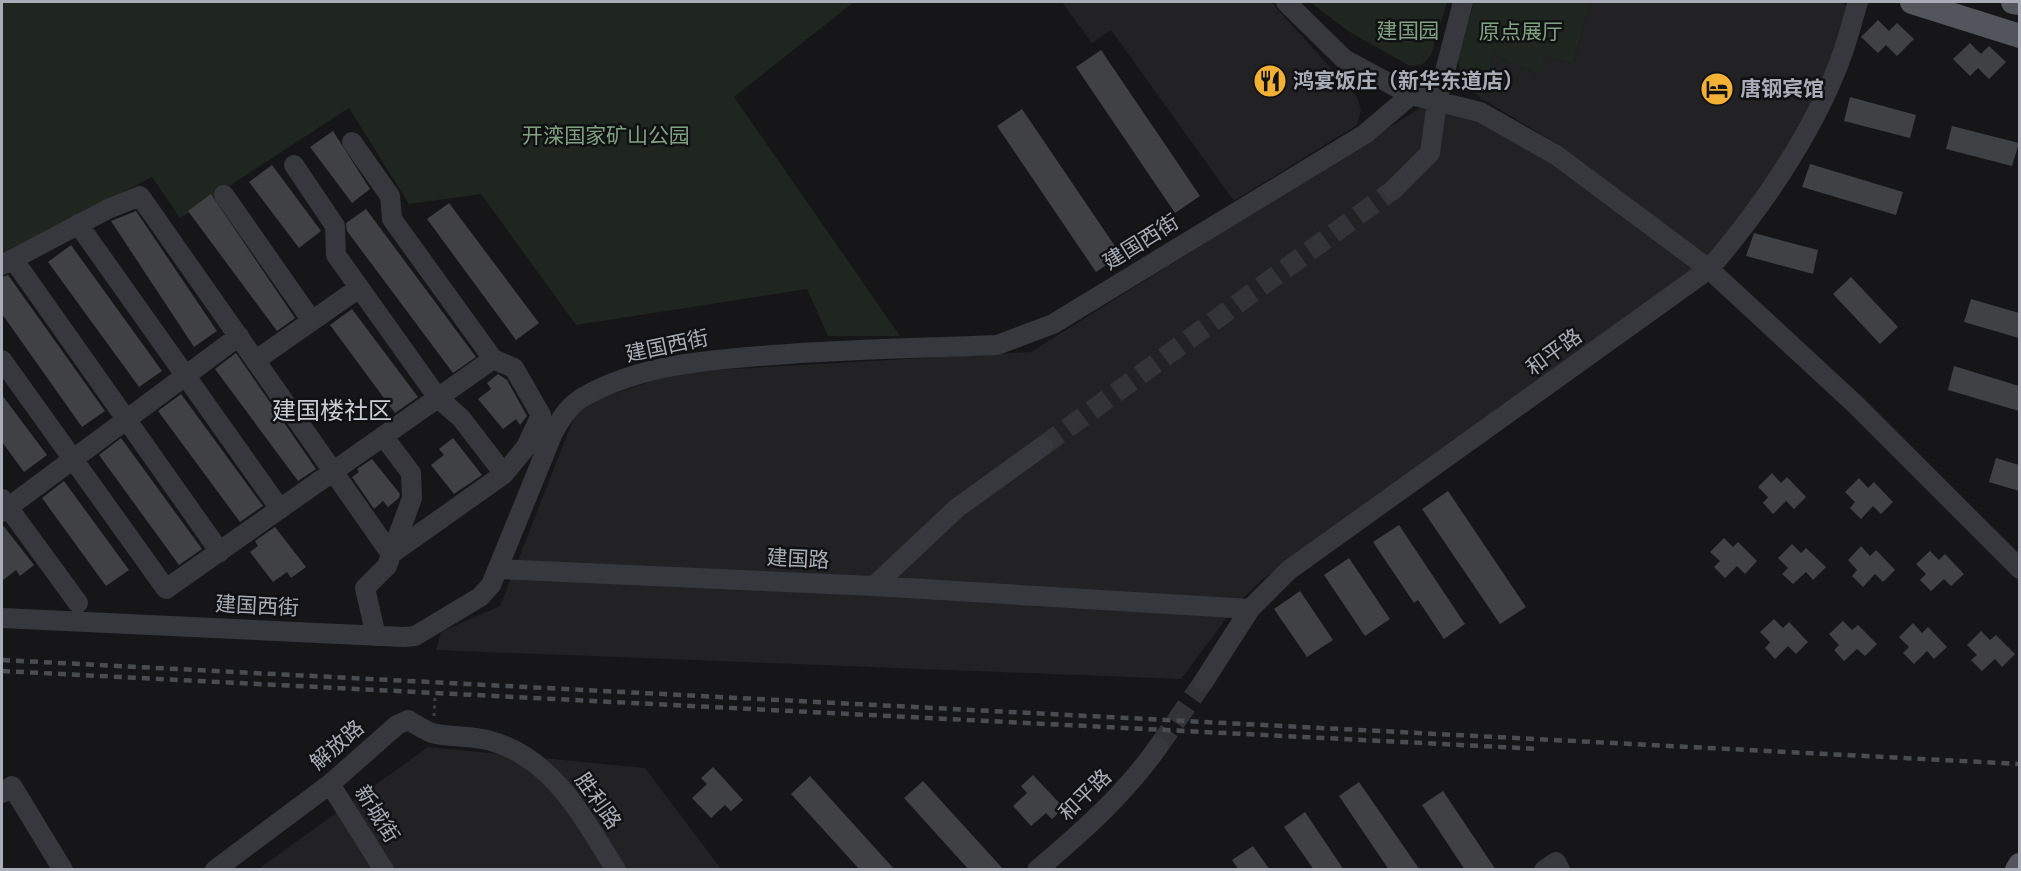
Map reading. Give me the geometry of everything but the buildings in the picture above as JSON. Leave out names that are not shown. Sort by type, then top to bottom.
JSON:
[{"type":"main road","points":[[1912,2],[2019,36]]},
{"type":"main road","points":[[2013,2],[2019,3]]},
{"type":"main road","points":[[2017,870],[2019,865]]},
{"type":"street","points":[[1286,2],[1344,58],[1411,94],[1480,112],[1556,155],[1709,269],[1856,405],[2019,569]]},
{"type":"street","points":[[1393,190],[1430,153],[1437,102],[1463,2]]},
{"type":"street","name":"和平路","points":[[1204,681],[1250,609],[1289,570],[1709,269],[1759,207],[1814,115],[1839,64],[1858,2]]},
{"type":"street","name":"建国西街","points":[[2,618],[404,637],[428,629],[480,597],[491,585],[553,433],[567,410],[583,397],[619,380],[665,368],[723,358],[998,345],[1026,335],[1053,324],[1365,134],[1411,94]]},
{"type":"street","points":[[352,142],[390,196],[392,219],[493,359],[514,368],[541,415],[526,447],[504,474],[391,555]]},
{"type":"street","points":[[294,165],[335,226],[336,255],[438,398],[461,418],[504,474]]},
{"type":"street","points":[[224,195],[312,321]]},
{"type":"street","points":[[220,552],[126,419],[7,262],[78,224],[140,196],[391,555]]},
{"type":"street","points":[[78,224],[280,509]]},
{"type":"street","points":[[256,360],[359,288]]},
{"type":"street","points":[[78,603],[3,506],[73,458],[239,336]]},
{"type":"street","points":[[2,360],[166,589],[493,359]]},
{"type":"street","points":[[376,636],[365,588],[387,566],[412,498],[411,473],[383,436]]},
{"type":"street","points":[[874,586],[957,508],[1043,446]]},
{"type":"street","name":"建国路","points":[[499,569],[874,586],[1250,609]]},
{"type":"street","name":"解放路","points":[[215,870],[330,784],[397,724],[408,720],[433,733],[479,737],[506,745]]},
{"type":"street","name":"胜利路","points":[[506,745],[537,764],[563,788],[616,870]]},
{"type":"street","name":"和平路","points":[[1037,870],[1089,826],[1134,780],[1158,747]]},
{"type":"street","name":"新城街","points":[[330,784],[384,870]]},
{"type":"street","points":[[2,793],[12,786],[63,870]]},
{"type":"street","points":[[2008,870],[2019,849]]},
{"type":"shaded area","points":[[1062,2],[1271,2],[1357,97],[1361,110],[1357,125],[1234,201],[1111,30],[1092,43]]},
{"type":"shaded area","name":"唐钢宾馆","points":[[1591,2],[1836,2],[1851,6],[1836,62],[1778,171],[1711,258],[1554,142],[1482,99],[1494,55],[1540,75],[1545,56],[1573,64]]},
{"type":"shaded area","points":[[1425,105],[1473,116],[1558,165],[1695,271],[1263,579],[1238,603],[1181,679],[436,650],[441,632],[500,606],[575,415],[597,399],[680,372],[1031,352]]},
{"type":"shaded area","points":[[428,747],[645,768],[721,869],[257,870]]},
{"type":"green space","name":"开滦国家矿山公园","points":[[2,2],[854,2],[734,97],[900,336],[828,336],[807,289],[576,325],[481,194],[409,204],[349,108],[180,218],[152,177],[2,255]]},
{"type":"green space","name":"建国园","points":[[1310,2],[1447,2],[1431,55],[1423,64],[1410,66],[1348,31]]},
{"type":"green space","name":"原点展厅","points":[[1474,2],[1591,2],[1573,64],[1545,56],[1540,75],[1494,55],[1482,99],[1462,81],[1458,60]]},
{"type":"tunnel","points":[[1043,446],[1393,190]]},
{"type":"tunnel","points":[[1158,747],[1204,681]]},
{"type":"railway","points":[[2,660],[2020,764]]},
{"type":"railway","points":[[2,671],[1540,749]]},
{"type":"place","name":"鸿宴饭庄（新华东道店）","points":[[1270,81]]},
{"type":"place","name":"唐钢宾馆","points":[[1717,89]]},
{"type":"district","name":"建国楼社区","points":[[332,411]]}]
